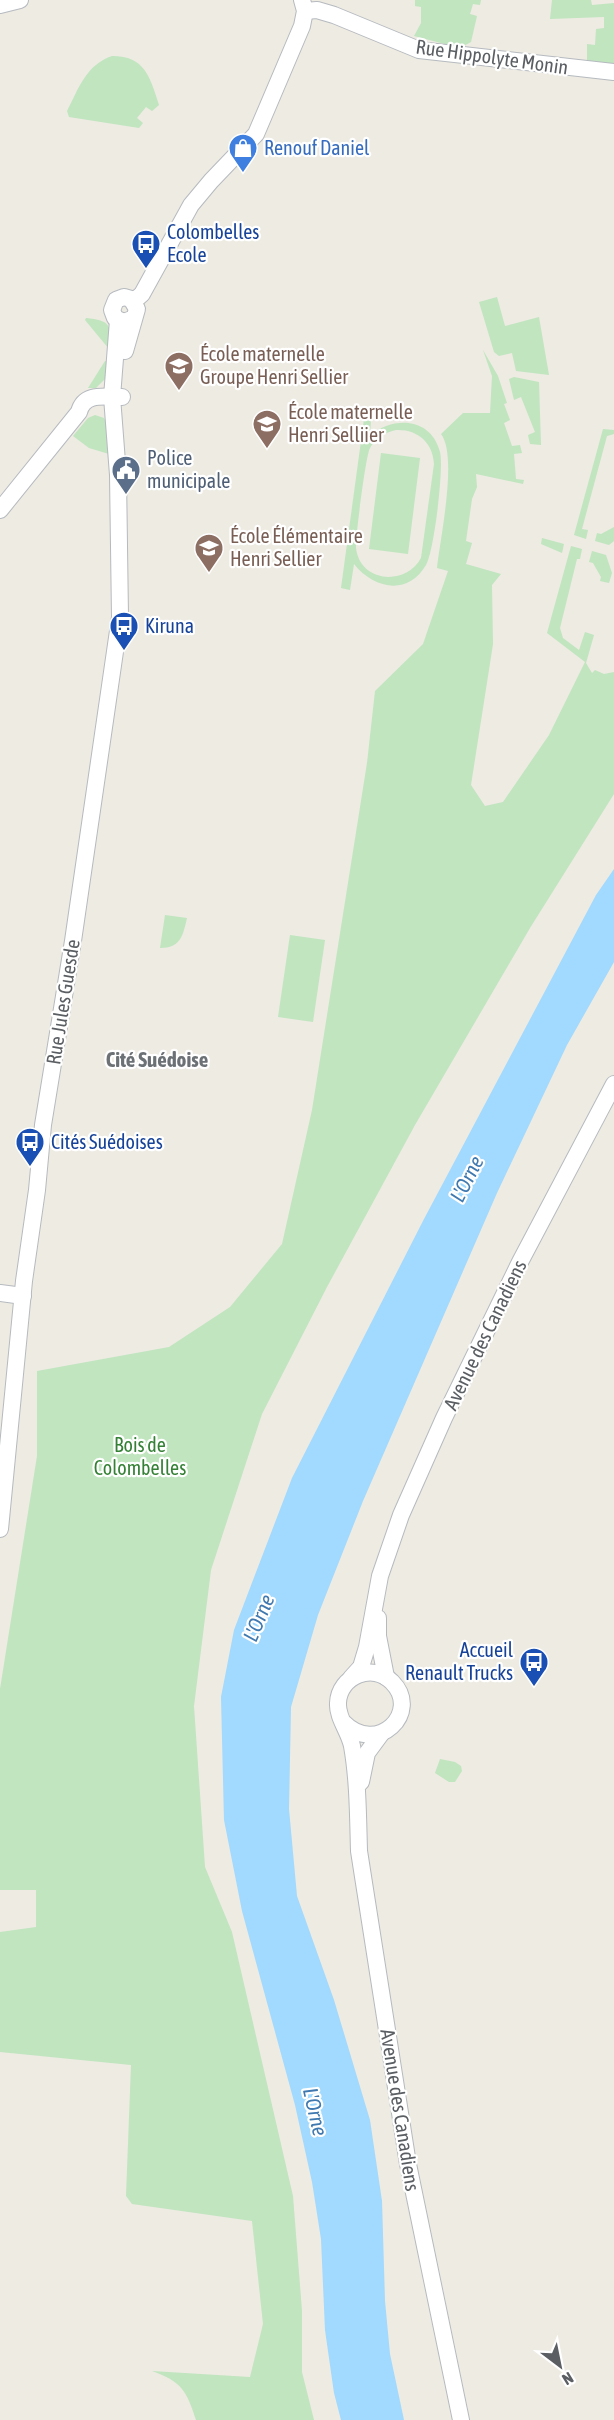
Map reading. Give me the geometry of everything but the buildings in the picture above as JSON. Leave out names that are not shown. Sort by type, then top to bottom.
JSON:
[{"type":"street","points":[[0,5],[20,0]]},
{"type":"street","points":[[134,301],[142,294],[191,205],[256,134],[302,26],[303,5]]},
{"type":"street","name":"Rue Hippolyte Monin","points":[[303,5],[334,15],[419,50],[614,72]]},
{"type":"street","points":[[124,297],[134,301],[137,309],[126,319],[112,310],[116,300],[124,297]]},
{"type":"street","name":"Rue Jules Guesde","points":[[0,1529],[43,1125],[73,941],[120,617],[117,397],[126,319]]},
{"type":"street","points":[[0,510],[79,412],[85,400],[92,397],[117,397]]},
{"type":"street","name":"Avenue des Canadiens","points":[[351,1678],[361,1667],[389,1546],[400,1515],[444,1418],[520,1262],[614,1084]]},
{"type":"street","points":[[0,1293],[23,1296]]},
{"type":"street","name":"Avenue des Canadiens","points":[[377,1594],[378,1636],[386,1677]]},
{"type":"street","points":[[368,1672],[386,1677],[398,1690],[401,1708],[394,1725],[381,1734],[371,1736],[351,1730],[343,1722],[338,1704],[339,1694],[351,1678],[368,1672]]},
{"type":"street","name":"Avenue des Canadiens","points":[[343,1722],[352,1747],[358,1798],[359,1851],[408,2164],[461,2420]]},
{"type":"street","name":"Avenue des Canadiens","points":[[358,1798],[367,1753],[381,1734]]},
{"type":"green space","points":[[415,0],[481,0],[480,5],[473,4],[470,14],[477,16],[471,42],[460,48],[414,36],[421,23],[421,7],[415,6]]},
{"type":"green space","points":[[552,0],[591,0],[592,5],[614,3],[614,65],[587,63],[587,44],[595,45],[596,29],[604,28],[604,17],[550,19]]},
{"type":"green space","points":[[112,56],[132,60],[139,64],[149,77],[159,105],[152,111],[146,107],[137,118],[143,123],[139,128],[69,117],[67,111],[84,78],[96,65]]},
{"type":"green space","points":[[497,297],[505,326],[539,317],[549,375],[516,371],[512,353],[499,356],[494,352],[479,302]]},
{"type":"green space","points":[[86,318],[100,320],[108,326],[110,330],[109,349],[85,320]]},
{"type":"green space","name":"Bois de Colombelles","points":[[483,350],[498,376],[507,403],[504,404],[510,420],[504,423],[512,446],[520,445],[522,453],[514,454],[516,479],[524,480],[523,484],[476,474],[477,487],[472,499],[466,541],[472,543],[466,564],[501,574],[492,585],[493,644],[471,785],[485,806],[503,802],[549,735],[585,662],[547,633],[571,546],[582,549],[580,559],[577,559],[560,628],[563,638],[579,650],[585,632],[594,635],[586,663],[592,673],[595,670],[604,674],[614,672],[614,794],[530,928],[415,1125],[327,1287],[262,1414],[211,1570],[194,1706],[205,1867],[232,1932],[293,2196],[302,2311],[302,2372],[314,2420],[196,2420],[182,2388],[170,2379],[152,2371],[250,2377],[263,2324],[252,2221],[132,2204],[126,2196],[131,2065],[0,2052],[0,1932],[36,1927],[36,1890],[0,1890],[0,1689],[37,1456],[37,1371],[169,1347],[230,1307],[282,1244],[312,1110],[367,763],[375,691],[423,644],[448,571],[437,568],[448,478],[446,445],[441,434],[463,413],[490,413],[492,376]]},
{"type":"green space","points":[[105,361],[108,361],[107,377],[96,388],[88,388]]},
{"type":"green space","points":[[514,377],[539,382],[541,445],[530,444],[528,435],[535,432],[521,397],[514,400],[509,379]]},
{"type":"green space","points":[[95,415],[104,418],[108,426],[109,454],[89,448],[73,436],[88,418]]},
{"type":"green space","points":[[364,419],[371,420],[370,435],[390,425],[400,423],[420,426],[435,440],[441,461],[435,528],[426,565],[409,582],[390,586],[371,579],[354,564],[350,590],[341,588]],"holes":[[[404,430],[417,435],[427,443],[431,449],[434,464],[421,558],[405,573],[384,577],[374,574],[359,560],[356,542],[361,497],[368,454],[372,444],[388,432]]]},
{"type":"green space","points":[[603,429],[614,430],[614,434],[607,436],[582,529],[588,530],[586,539],[574,535]]},
{"type":"green space","points":[[381,453],[420,458],[408,554],[369,549]]},
{"type":"green space","points":[[614,527],[614,541],[609,545],[595,541],[597,533],[601,534]]},
{"type":"green space","points":[[542,538],[564,544],[562,553],[541,544]]},
{"type":"green space","points":[[592,551],[606,555],[612,573],[609,583],[600,581],[601,577],[593,563],[589,562]]},
{"type":"green space","points":[[165,915],[187,918],[177,943],[160,948]]},
{"type":"green space","points":[[290,935],[325,940],[313,1022],[278,1017]]},
{"type":"green space","points":[[440,1759],[455,1762],[461,1766],[462,1771],[455,1782],[449,1782],[435,1773]]},
{"type":"water","name":"L'Orne","points":[[614,869],[614,962],[567,1045],[497,1193],[363,1501],[318,1615],[291,1707],[289,1809],[297,1896],[334,2000],[370,2120],[382,2201],[385,2301],[390,2354],[404,2420],[341,2420],[334,2393],[325,2330],[321,2239],[312,2182],[295,2105],[242,1911],[224,1820],[221,1697],[234,1630],[292,1478],[424,1219],[596,895]]},
{"type":"place","name":"Renouf Daniel","points":[[243,174]]},
{"type":"place","name":"Colombelles Ecole","points":[[146,270]]},
{"type":"place","name":"École maternelle Groupe Henri Sellier","points":[[179,392]]},
{"type":"place","name":"École maternelle Henri Selliier","points":[[267,450]]},
{"type":"place","name":"Police municipale","points":[[126,496]]},
{"type":"place","name":"École Élémentaire Henri Sellier","points":[[209,574]]},
{"type":"place","name":"Kiruna","points":[[124,652]]},
{"type":"place","name":"Cités Suédoises","points":[[30,1168]]},
{"type":"place","name":"Accueil Renault Trucks","points":[[534,1688]]},
{"type":"district","name":"Cité Suédoise","points":[[157,1060]]}]
